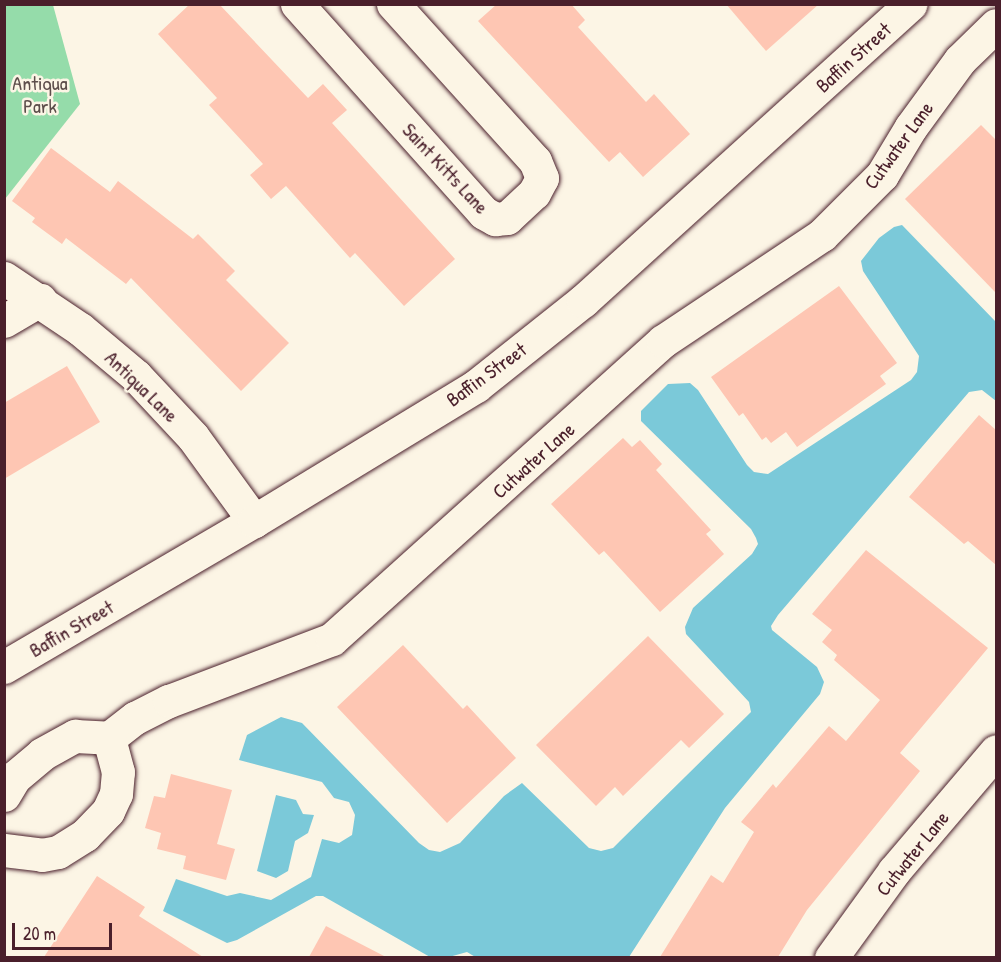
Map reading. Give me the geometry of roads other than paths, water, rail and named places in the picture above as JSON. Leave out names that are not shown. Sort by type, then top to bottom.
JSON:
[{"type":"street","name":"Saint Kitts Lane","points":[[297,4],[484,213],[495,219],[507,218],[534,193],[542,178],[535,161],[393,4]]},
{"type":"street","name":"Baffin Street","points":[[4,667],[254,521],[476,386],[583,301],[910,4]]},
{"type":"street","name":"Cutwater Lane","points":[[109,738],[135,718],[169,701],[332,639],[663,341],[822,235],[882,175],[911,127],[960,60],[996,25]]},
{"type":"street","name":"Antiqua Lane","points":[[4,278],[40,300],[136,376],[175,415],[254,521]]},
{"type":"street","points":[[4,321],[40,300]]},
{"type":"street","points":[[4,795],[15,777],[42,754],[75,736],[109,738],[118,772],[116,794],[108,811],[85,835],[58,852],[34,855],[4,850]]},
{"type":"street","name":"Cutwater Lane","points":[[831,957],[894,872],[996,751]]},
{"type":"water","points":[[902,225],[996,322],[996,401],[982,390],[969,392],[778,615],[771,626],[772,630],[817,667],[824,682],[820,694],[725,808],[629,957],[477,958],[467,952],[449,957],[430,957],[323,896],[316,896],[237,940],[227,943],[163,911],[176,879],[227,896],[240,893],[271,900],[311,877],[322,839],[339,843],[352,835],[355,815],[349,802],[334,798],[322,782],[239,760],[247,735],[281,717],[302,723],[419,843],[429,850],[440,852],[460,843],[504,796],[522,783],[589,848],[601,851],[613,848],[751,712],[749,702],[686,634],[685,627],[693,608],[752,554],[758,544],[756,538],[751,529],[641,421],[641,411],[668,384],[690,383],[698,390],[747,465],[754,472],[768,474],[911,380],[917,372],[919,356],[863,271],[861,261],[879,238],[894,227]]},
{"type":"water","points":[[276,795],[296,800],[303,814],[314,815],[308,833],[295,841],[288,871],[276,878],[257,871]]},
{"type":"park label","name":"Antiqua Park","points":[[40,94]]}]
